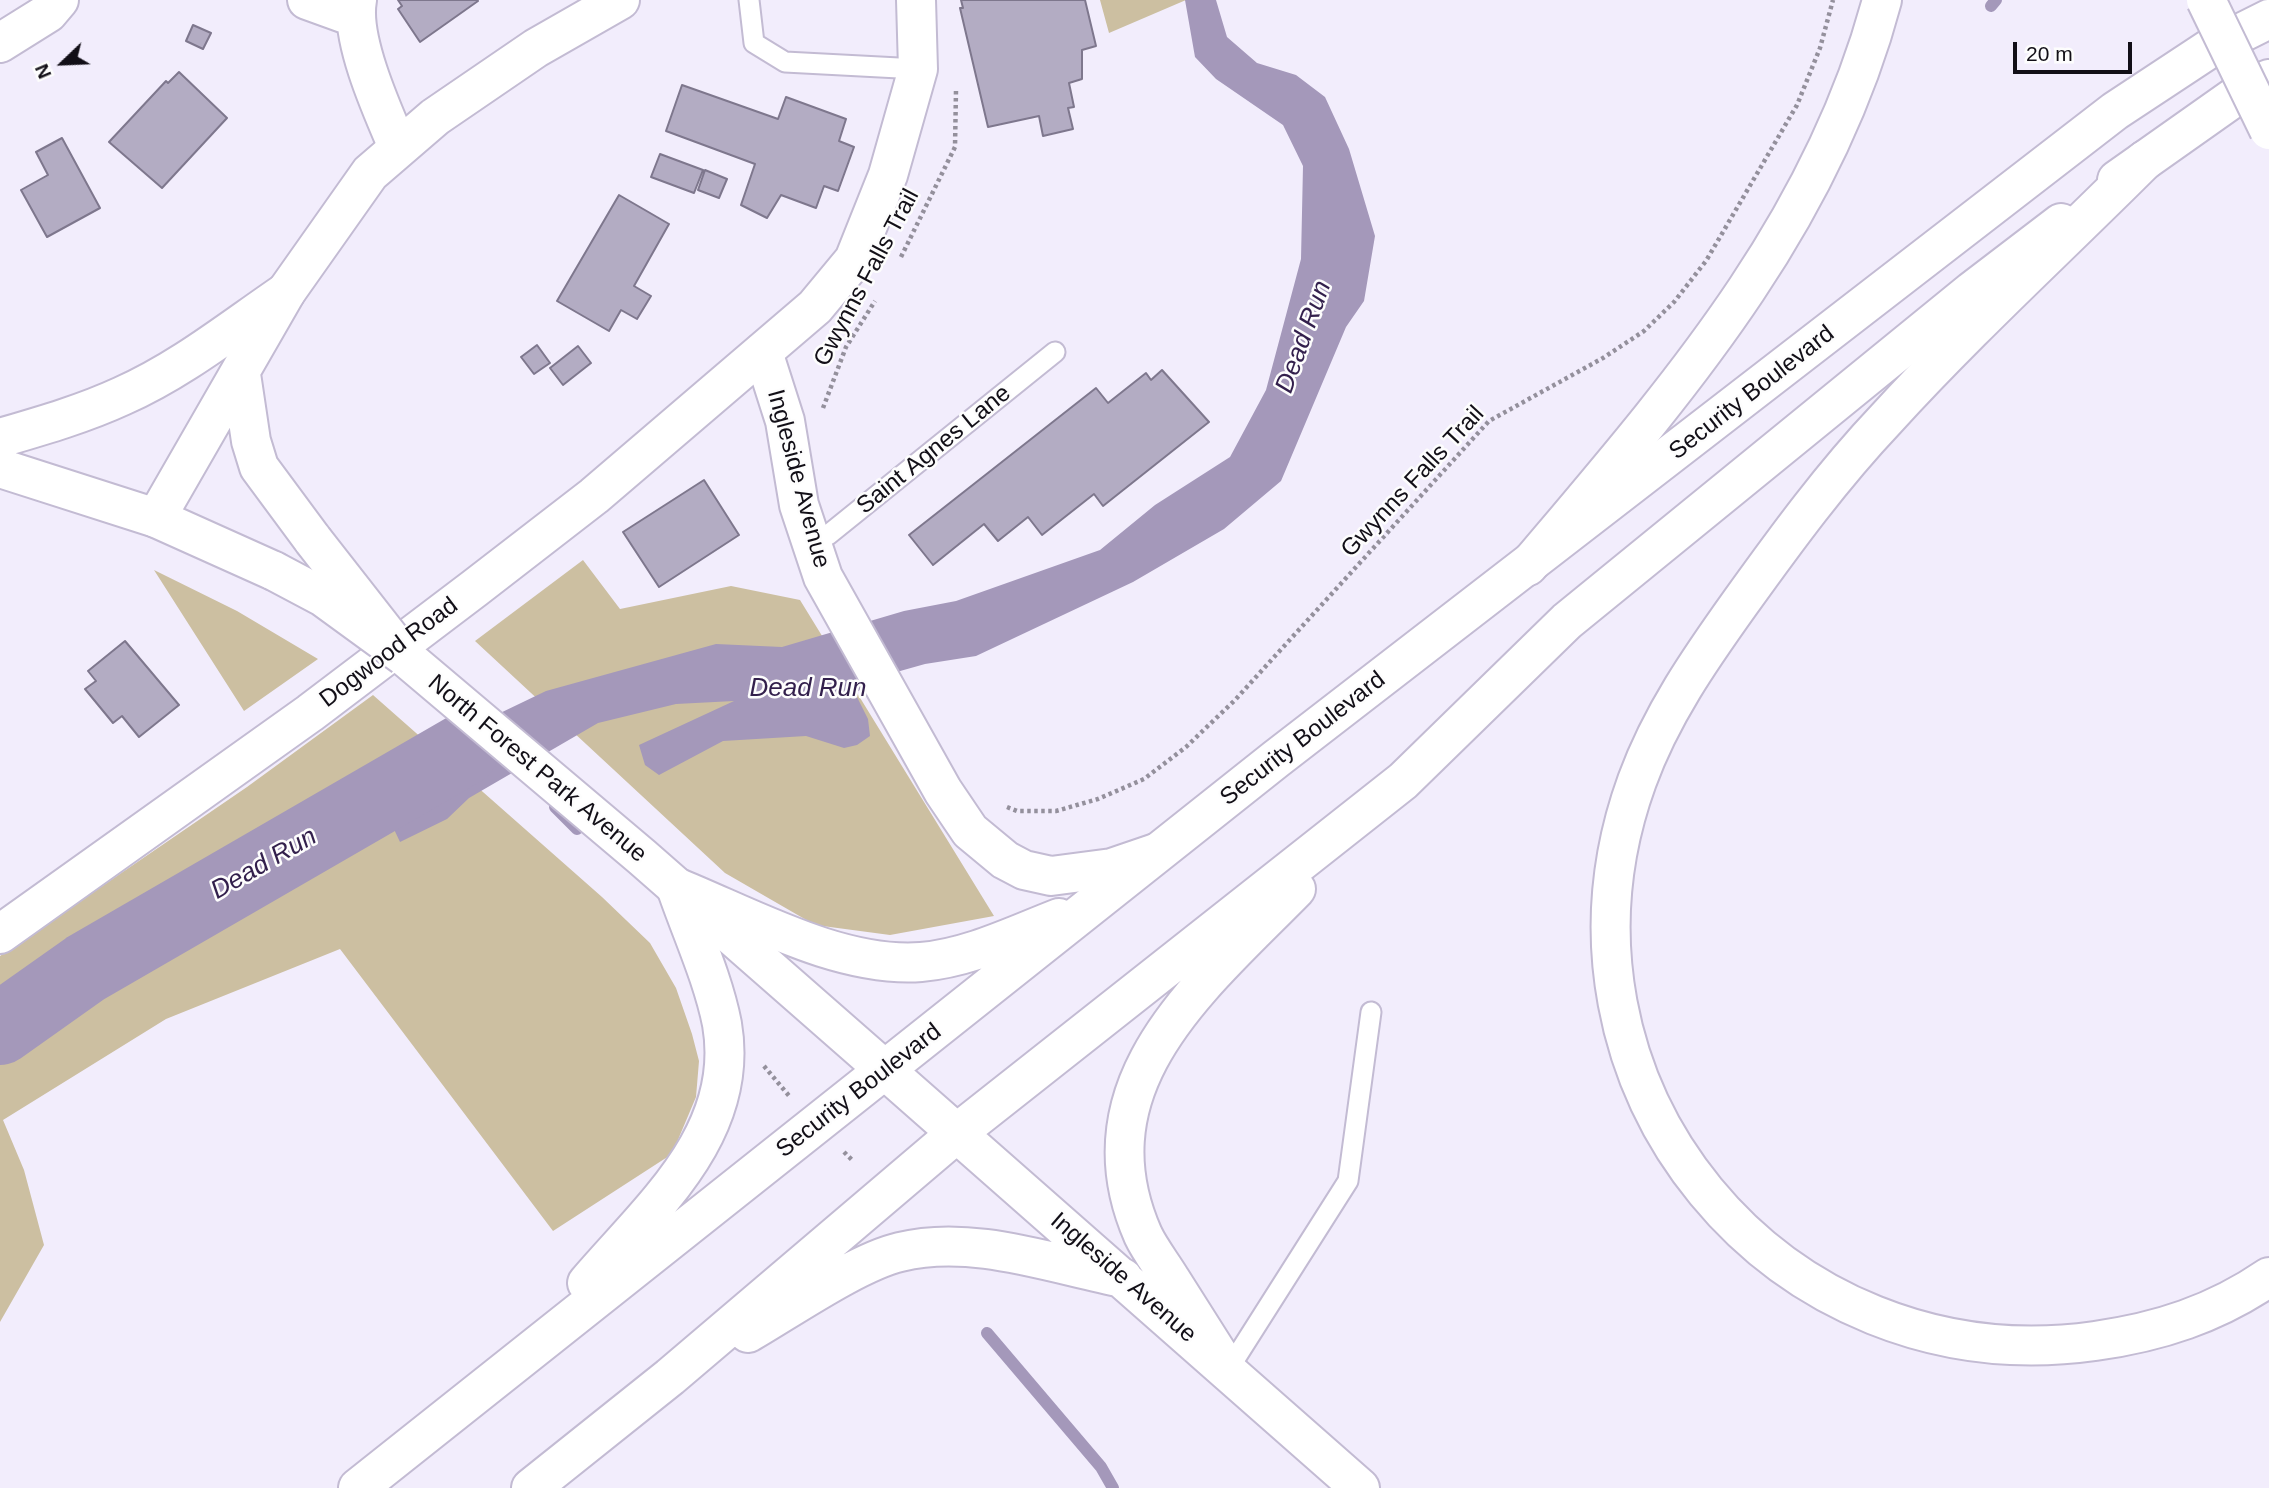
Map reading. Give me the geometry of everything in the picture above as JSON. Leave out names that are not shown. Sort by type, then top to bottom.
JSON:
[{"type":"main road","points":[[0,43],[48,13],[59,0]]},
{"type":"main road","points":[[307,0],[355,8],[376,95],[398,148]]},
{"type":"main road","points":[[156,518],[286,292],[370,173],[435,117],[536,48],[620,0]]},
{"type":"main road","name":"Dogwood Road","points":[[0,934],[288,729],[594,496],[815,307],[854,260],[888,175],[918,69],[916,0]]},
{"type":"main road","points":[[1528,566],[1672,396],[1763,269],[1801,204],[1830,141],[1859,71],[1882,0]]},
{"type":"main road","points":[[2206,0],[2269,130]]},
{"type":"main road","name":"Security Boulevard","points":[[358,1488],[1161,852],[2115,111],[2209,49],[2269,19]]},
{"type":"main road","points":[[1228,1370],[1144,1237],[1128,1194],[1124,1152],[1128,1104],[1147,1060],[1198,989],[1403,781],[1567,621],[1972,292],[2145,160],[2236,96],[2269,79]]},
{"type":"main road","points":[[2145,160],[1885,419],[1797,523],[1673,699],[1637,780],[1619,843],[1611,921],[1614,981],[1632,1061],[1655,1115],[1698,1186],[1753,1243],[1829,1294],[1898,1326],[1973,1343],[2053,1347],[2126,1337],[2194,1319],[2269,1277]]},
{"type":"main road","points":[[0,438],[76,415],[124,396],[170,370],[286,292]]},
{"type":"main road","name":"Ingleside Avenue","points":[[763,352],[818,538],[822,577],[943,791],[970,831],[1005,860],[1029,872],[1051,876],[1112,868],[1161,852]]},
{"type":"main road","points":[[241,374],[251,441],[259,467],[404,656]]},
{"type":"main road","name":"North Forest Park Avenue","points":[[0,468],[156,518],[274,570],[323,597],[404,656],[642,857],[885,1070]]},
{"type":"main road","points":[[531,1488],[670,1377],[957,1133],[1403,781]]},
{"type":"main road","points":[[676,887],[825,948],[871,959],[920,962],[968,953],[1095,904]]},
{"type":"main road","points":[[533,1347],[699,1151],[717,1110],[725,1071],[722,1024],[676,887]]},
{"type":"main road","name":"Ingleside Avenue","points":[[885,1070],[1360,1488]]},
{"type":"main road","points":[[670,1377],[862,1269],[898,1252],[935,1248],[982,1248],[1123,1278]]},
{"type":"lane","points":[[749,0],[754,43],[785,62],[918,69]]},
{"type":"lane","name":"Saint Agnes Lane","points":[[818,538],[1055,352]]},
{"type":"lane","points":[[1228,1370],[1348,1181],[1371,1012]]},
{"type":"path","name":"Gwynns Falls Trail","points":[[997,804],[1017,811],[1056,811],[1098,799],[1144,779],[1186,747],[1235,700],[1489,421],[1604,358],[1644,331],[1674,302],[1706,261],[1797,105],[1820,48],[1833,0]]},
{"type":"path","name":"Gwynns Falls Trail","points":[[898,261],[956,147],[956,88]]},
{"type":"path","name":"Gwynns Falls Trail","points":[[820,421],[830,383],[846,347],[877,297]]},
{"type":"path","points":[[760,1061],[795,1103]]},
{"type":"shaded area","points":[[1100,0],[1186,0],[1109,33]]},
{"type":"shaded area","points":[[583,560],[620,609],[731,586],[800,600],[994,916],[890,935],[815,925],[725,873],[475,641]]},
{"type":"shaded area","points":[[154,570],[237,611],[318,659],[244,711]]},
{"type":"shaded area","points":[[373,695],[602,897],[650,943],[676,988],[699,1061],[696,1097],[672,1154],[553,1231],[340,949],[166,1019],[3,1120],[24,1170],[44,1245],[0,1322],[0,956],[247,787]]},
{"type":"water","name":"Dead Run","points":[[1185,0],[1216,0],[1227,37],[1257,63],[1296,75],[1325,97],[1349,149],[1375,236],[1364,301],[1346,327],[1281,481],[1224,529],[1133,582],[976,656],[925,664],[886,675],[855,693],[868,719],[870,736],[857,745],[844,748],[806,736],[723,741],[659,775],[645,765],[639,745],[734,701],[676,704],[598,723],[469,798],[447,819],[400,842],[369,776],[546,691],[716,644],[782,647],[904,611],[956,601],[1100,550],[1155,505],[1230,457],[1266,390],[1301,259],[1303,166],[1283,125],[1216,79],[1195,57]]},
{"type":"building","points":[[398,0],[478,1],[420,42],[398,9],[402,6]]},
{"type":"building","points":[[961,0],[1085,0],[1096,46],[1082,50],[1082,79],[1069,83],[1074,107],[1068,108],[1073,129],[1043,136],[1039,116],[988,127],[960,8],[963,8]]},
{"type":"building","points":[[193,25],[211,33],[203,49],[186,41]]},
{"type":"building","points":[[179,72],[227,118],[162,188],[109,142],[166,81],[168,83]]},
{"type":"building","points":[[682,85],[778,119],[786,97],[846,119],[839,141],[854,147],[838,191],[824,186],[816,208],[781,195],[767,218],[741,205],[755,164],[666,131]]},
{"type":"building","points":[[62,138],[100,208],[47,237],[21,190],[48,175],[36,152]]},
{"type":"building","points":[[660,154],[703,170],[694,193],[651,177]]},
{"type":"building","points":[[705,170],[727,179],[719,198],[698,190]]},
{"type":"building","points":[[619,195],[669,224],[634,286],[651,296],[637,319],[621,310],[609,331],[557,301]]},
{"type":"building","points":[[537,345],[550,363],[534,374],[521,357]]},
{"type":"building","points":[[578,346],[591,363],[563,385],[550,368]]},
{"type":"building","points":[[1162,370],[1209,422],[1103,506],[1094,494],[1042,535],[1028,517],[998,541],[984,524],[933,565],[909,535],[1096,388],[1108,403],[1146,373],[1151,380]]},
{"type":"building","points":[[704,480],[739,535],[659,587],[623,532]]},
{"type":"building","points":[[125,641],[179,705],[139,737],[122,716],[113,723],[85,689],[96,681],[88,671]]},
{"type":"waterway","points":[[1991,6],[1996,0]]},
{"type":"waterway","name":"Dead Run","points":[[0,1029],[86,968],[463,750]]},
{"type":"waterway","points":[[555,807],[577,829]]},
{"type":"waterway","points":[[987,1333],[1101,1467],[1113,1488]]}]
